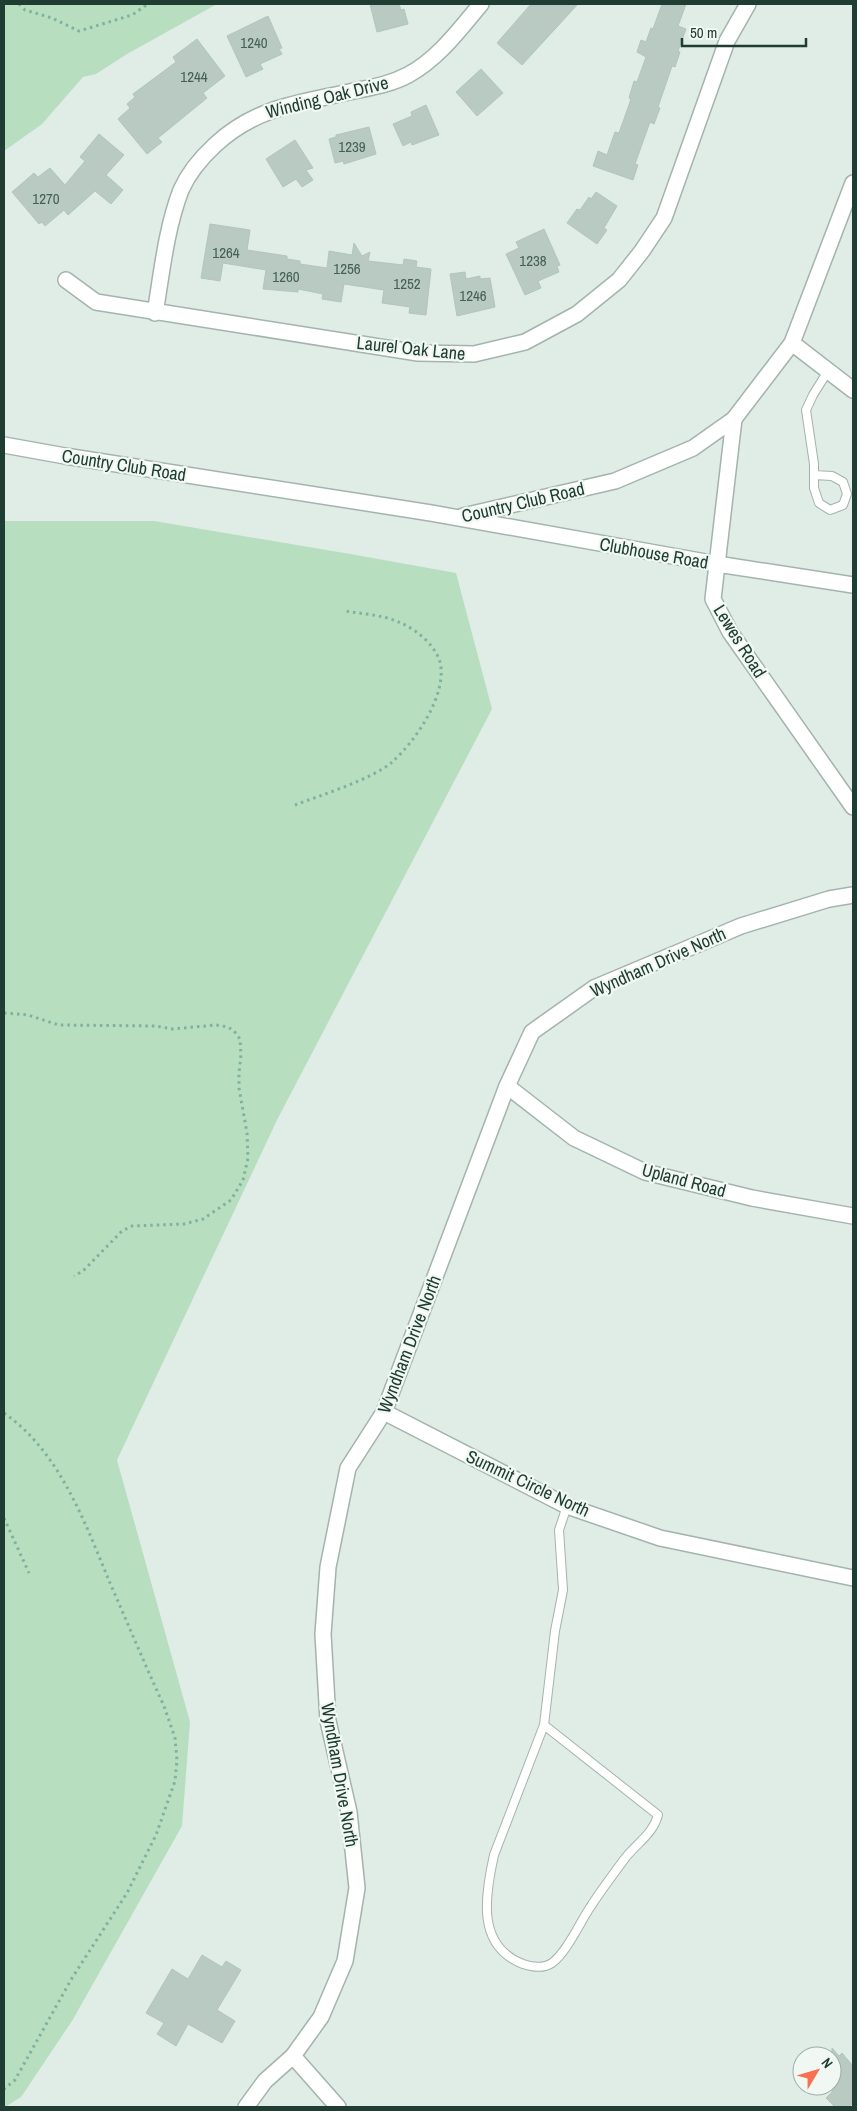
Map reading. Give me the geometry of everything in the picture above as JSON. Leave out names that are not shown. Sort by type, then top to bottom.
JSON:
[{"type":"street","name":"Winding Oak Drive","points":[[155,313],[174,211],[182,188],[204,156],[242,123],[263,112],[384,85],[422,67],[452,39],[481,4]]},
{"type":"street","name":"Laurel Oak Lane","points":[[66,280],[96,302],[155,313],[418,353],[474,354],[525,342],[577,314],[619,280],[664,218],[727,41],[748,4]]},
{"type":"street","name":"Country Club Road","points":[[4,445],[455,518],[615,481],[693,448],[734,418],[792,343],[853,183]]},
{"type":"street","points":[[792,343],[853,390]]},
{"type":"street","name":"Lewes Road","points":[[734,418],[713,599],[730,632],[853,807]]},
{"type":"street","name":"Clubhouse Road","points":[[455,518],[717,564],[853,585]]},
{"type":"street","name":"Wyndham Drive North","points":[[246,2107],[265,2081],[293,2056],[321,2017],[345,1961],[357,1888],[349,1812],[328,1721],[322,1634],[328,1567],[348,1468],[384,1412],[507,1086],[532,1032],[594,988],[740,926],[829,899],[853,895]]},
{"type":"street","name":"Upland Road","points":[[507,1086],[574,1138],[645,1172],[752,1198],[853,1216]]},
{"type":"street","name":"Summit Circle North","points":[[384,1412],[567,1506],[660,1538],[853,1578]]},
{"type":"street","points":[[293,2056],[338,2107]]},
{"type":"lane","points":[[814,475],[832,476],[843,482],[847,494],[843,505],[830,510],[818,503],[814,488],[806,410],[828,371]]},
{"type":"lane","points":[[544,1725],[658,1815],[656,1823],[646,1838],[628,1854],[563,1950],[552,1963],[537,1968],[508,1958],[495,1944],[488,1922],[487,1903],[494,1855],[544,1725],[555,1631],[563,1590],[559,1530],[567,1506]]},
{"type":"path","points":[[19,4],[24,10],[52,18],[79,31],[132,15],[148,4]]},
{"type":"path","points":[[295,805],[375,772],[392,762],[422,729],[433,706],[441,678],[440,662],[429,642],[418,634],[401,623],[345,611]]},
{"type":"path","points":[[4,1013],[28,1015],[59,1025],[156,1026],[172,1029],[216,1025],[228,1027],[240,1039],[241,1054],[238,1073],[247,1133],[248,1158],[243,1180],[231,1200],[203,1219],[184,1224],[132,1226],[122,1231],[83,1271],[74,1276]]},
{"type":"path","points":[[4,1413],[34,1441],[55,1467],[81,1515],[164,1706],[175,1738],[177,1760],[175,1781],[156,1836],[127,1893],[72,1978],[15,2080],[4,2089]]},
{"type":"path","points":[[4,1518],[30,1573]]},
{"type":"green space","points":[[4,4],[217,4],[127,54],[96,74],[83,77],[42,124],[4,151]]},
{"type":"green space","points":[[4,521],[154,521],[456,573],[492,709],[277,1120],[117,1460],[190,1722],[182,1826],[72,2021],[21,2097],[5,2107]]},
{"type":"building","points":[[370,4],[399,4],[401,10],[404,9],[408,24],[377,32]]},
{"type":"building","points":[[531,4],[578,4],[522,65],[497,43]]},
{"type":"building","points":[[662,4],[686,4],[678,26],[686,29],[678,51],[680,52],[675,67],[672,66],[654,124],[650,122],[635,164],[638,165],[633,180],[593,166],[598,151],[607,155],[615,132],[619,133],[631,99],[629,98],[634,81],[637,82],[646,57],[637,52],[641,40],[646,42]]},
{"type":"building","points":[[268,16],[282,48],[279,49],[282,54],[260,64],[263,69],[246,77],[227,36]]},
{"type":"building","points":[[197,39],[225,76],[203,93],[207,98],[158,138],[162,142],[147,154],[118,119],[130,108],[127,104],[135,97],[133,94],[176,62],[173,57]]},
{"type":"building","points":[[481,69],[503,93],[477,116],[456,92]]},
{"type":"building","points":[[426,105],[439,135],[412,145],[411,142],[403,146],[393,124],[412,116],[411,112]]},
{"type":"building","points":[[369,127],[376,154],[344,164],[343,161],[335,163],[329,139],[336,137],[336,135]]},
{"type":"building","points":[[99,134],[124,155],[106,175],[123,190],[111,204],[95,191],[68,215],[64,210],[45,226],[42,222],[39,224],[12,192],[34,173],[38,177],[50,168],[65,185],[85,161],[80,157]]},
{"type":"building","points":[[295,140],[313,168],[306,170],[313,180],[302,187],[296,179],[283,187],[266,159]]},
{"type":"building","points":[[596,192],[617,206],[604,228],[607,230],[597,244],[567,223],[577,209],[580,210],[589,197],[591,199]]},
{"type":"building","points":[[210,224],[250,230],[247,250],[287,256],[287,259],[300,261],[300,264],[327,268],[329,251],[352,255],[354,243],[362,256],[370,252],[368,261],[403,265],[404,259],[417,261],[416,267],[431,269],[426,315],[409,313],[410,307],[382,303],[384,290],[344,284],[341,302],[322,299],[323,294],[298,289],[298,292],[263,289],[266,270],[223,263],[220,281],[201,278]]},
{"type":"building","points":[[544,229],[560,265],[557,266],[559,272],[538,281],[541,288],[525,295],[506,254],[519,248],[516,242]]},
{"type":"building","points":[[465,272],[466,279],[480,276],[480,279],[490,278],[495,307],[457,316],[450,274]]},
{"type":"building","points":[[202,1955],[222,1967],[226,1961],[241,1970],[217,2010],[235,2021],[222,2043],[188,2024],[176,2046],[157,2034],[164,2023],[146,2013],[172,1969],[188,1979]]},
{"type":"building","points":[[842,2053],[853,2066],[853,2103],[849,2107],[835,2107],[826,2098],[828,2096],[842,2096]]}]
